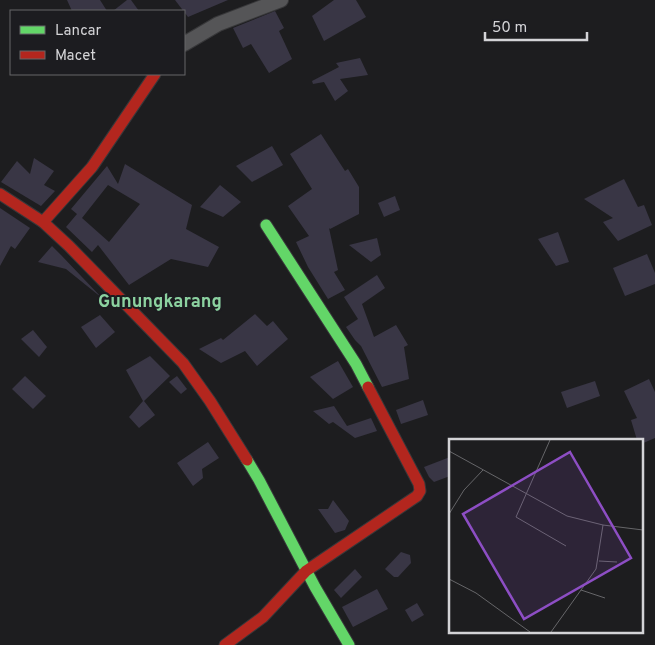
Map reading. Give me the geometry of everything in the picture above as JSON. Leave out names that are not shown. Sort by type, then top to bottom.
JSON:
[{"type":"street","points":[[185,43],[218,24],[281,0]]},
{"type":"street","points":[[43,222],[92,167],[154,75]]},
{"type":"street","points":[[0,194],[43,222],[87,263],[183,363],[210,401],[259,480],[306,571],[349,645]]},
{"type":"street","points":[[225,645],[263,617],[306,571],[417,496],[420,491],[420,487],[356,364],[266,225]]},
{"type":"building","points":[[67,0],[100,0],[106,10],[72,10]]},
{"type":"building","points":[[127,0],[131,0],[138,10],[114,10]]},
{"type":"building","points":[[175,0],[228,0],[188,17],[185,10],[183,10]]},
{"type":"building","points":[[334,0],[356,0],[366,17],[324,41],[312,16]]},
{"type":"building","points":[[275,11],[284,28],[279,31],[292,59],[269,73],[251,44],[243,48],[233,28]]},
{"type":"building","points":[[360,58],[368,75],[340,79],[348,91],[335,101],[324,82],[313,84],[312,81],[339,67],[336,63]]},
{"type":"building","points":[[321,134],[345,171],[348,169],[359,187],[359,214],[329,228],[338,270],[334,272],[345,290],[328,299],[308,267],[296,242],[309,236],[288,206],[312,189],[290,154]]},
{"type":"building","points":[[272,146],[283,165],[252,182],[236,166]]},
{"type":"building","points":[[34,158],[54,171],[44,185],[55,191],[41,206],[1,182],[17,161],[30,174]]},
{"type":"building","points":[[125,164],[192,205],[186,229],[219,247],[208,267],[171,259],[129,285],[98,245],[92,252],[66,227],[77,214],[71,209],[107,166],[118,184]],"holes":[[[108,185],[140,204],[109,242],[82,218]]]},
{"type":"building","points":[[624,179],[638,207],[644,205],[652,225],[618,241],[603,222],[613,218],[584,199]]},
{"type":"building","points":[[220,185],[241,202],[223,217],[200,207]]},
{"type":"building","points":[[395,196],[400,210],[384,217],[378,203]]},
{"type":"building","points":[[0,208],[30,228],[15,249],[11,246],[0,266]]},
{"type":"building","points":[[558,232],[569,262],[556,266],[538,239]]},
{"type":"building","points":[[377,238],[381,255],[371,262],[349,245]]},
{"type":"building","points":[[52,246],[102,298],[66,269],[38,262]]},
{"type":"building","points":[[647,254],[655,273],[655,284],[625,296],[613,268]]},
{"type":"building","points":[[377,275],[385,288],[362,304],[374,337],[396,325],[408,345],[404,347],[409,379],[382,387],[361,346],[346,327],[358,319],[344,297]]},
{"type":"building","points":[[255,314],[267,326],[273,321],[288,339],[257,366],[245,351],[221,363],[199,349],[221,338],[223,340]]},
{"type":"building","points":[[100,315],[115,332],[96,348],[81,327]]},
{"type":"building","points":[[33,330],[47,347],[39,357],[21,339]]},
{"type":"building","points":[[150,356],[170,376],[144,401],[155,415],[139,428],[129,417],[143,401],[126,370]]},
{"type":"building","points":[[338,361],[353,387],[333,399],[310,377]]},
{"type":"building","points":[[25,376],[46,396],[33,409],[12,389]]},
{"type":"building","points":[[177,376],[187,389],[181,394],[169,382]]},
{"type":"building","points":[[649,379],[655,392],[655,438],[642,444],[642,439],[637,439],[631,420],[637,418],[624,391]]},
{"type":"building","points":[[595,381],[600,396],[567,408],[561,392]]},
{"type":"building","points":[[423,400],[428,415],[401,424],[396,410]]},
{"type":"building","points":[[334,406],[347,426],[371,418],[377,431],[355,438],[333,422],[329,424],[313,411]]},
{"type":"building","points":[[208,442],[219,458],[202,469],[203,478],[193,486],[177,463]]},
{"type":"building","points":[[449,457],[449,476],[434,482],[424,467]]},
{"type":"building","points":[[333,500],[349,521],[345,530],[335,533],[318,509],[328,509]]},
{"type":"building","points":[[401,552],[410,555],[411,563],[398,577],[394,577],[385,569]]},
{"type":"building","points":[[355,569],[362,577],[341,598],[334,590]]},
{"type":"building","points":[[377,589],[388,609],[353,627],[342,607]]},
{"type":"building","points":[[417,603],[424,615],[412,622],[405,610]]},
{"type":"traffic: fast","points":[[266,225],[356,364],[368,387]]},
{"type":"traffic: fast","points":[[247,460],[315,587],[349,645]]},
{"type":"traffic: jam","points":[[43,222],[92,167],[154,75]]},
{"type":"traffic: jam","points":[[0,194],[43,222],[69,246],[183,363],[210,401],[247,460]]},
{"type":"traffic: jam","points":[[225,645],[263,617],[306,571],[417,496],[420,491],[419,484],[368,387]]},
{"type":"district","name":"Gunungkarang","points":[[160,302]]}]
